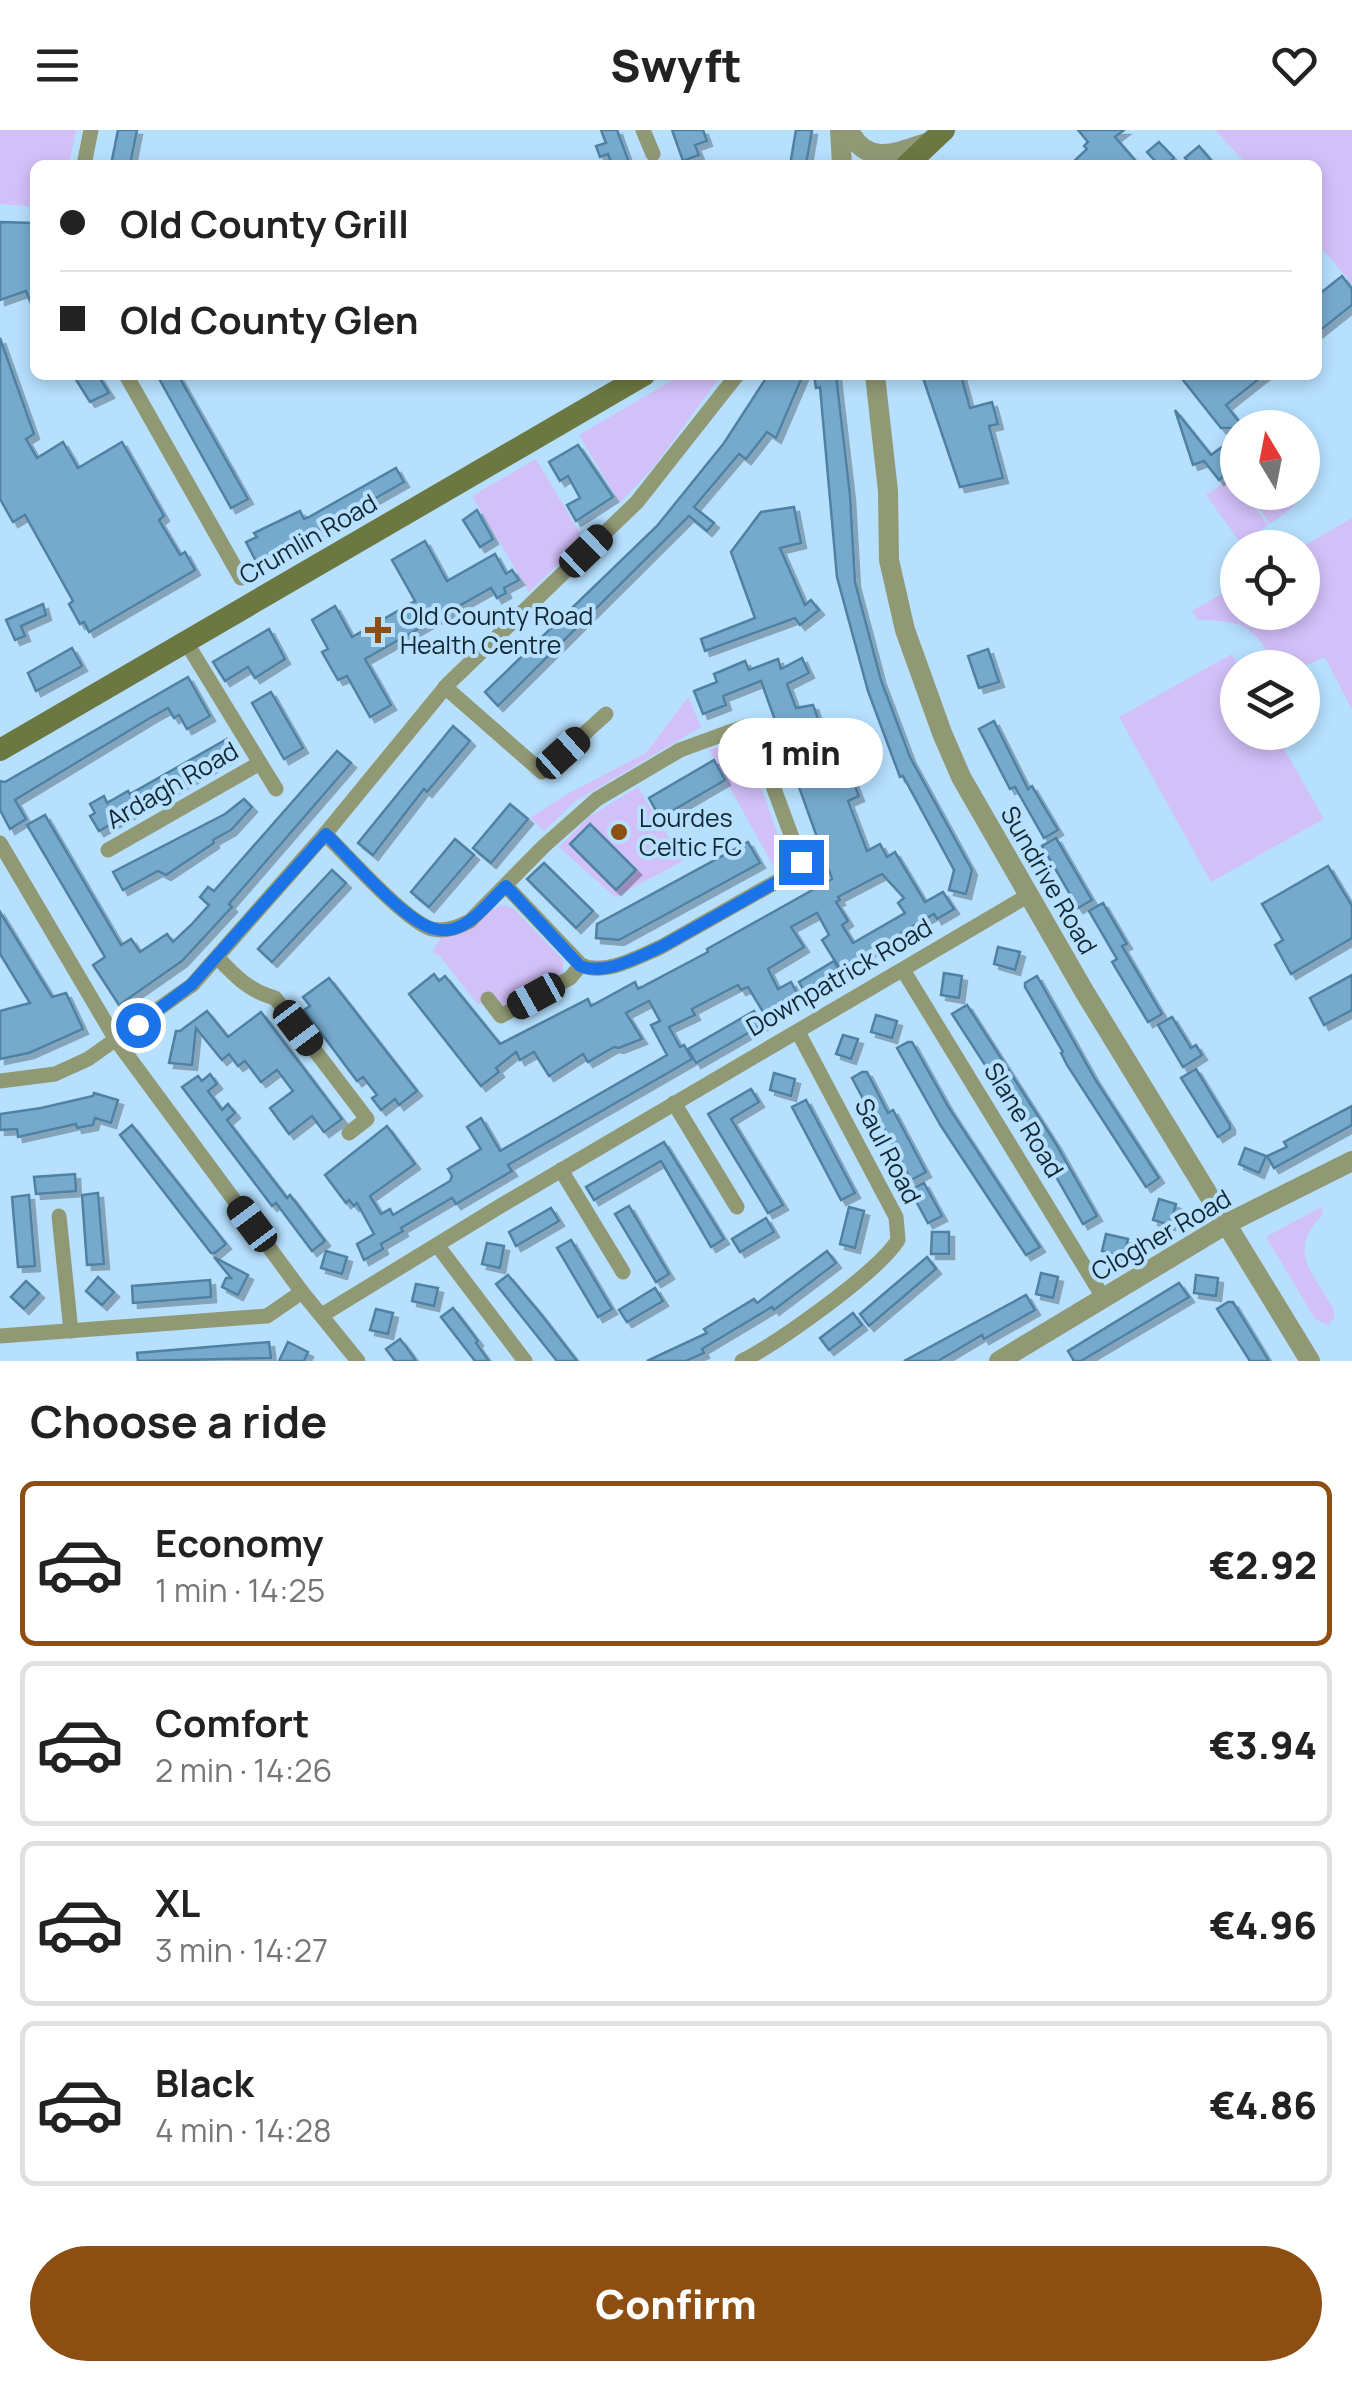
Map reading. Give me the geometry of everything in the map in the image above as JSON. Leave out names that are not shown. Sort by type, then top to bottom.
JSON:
[{"type":"main road","points":[[912,160],[938,135]]},
{"type":"main road","name":"Crumlin Road","points":[[0,750],[635,380]]},
{"type":"street","points":[[85,160],[91,130]]},
{"type":"street","points":[[643,130],[653,154]]},
{"type":"street","points":[[840,130],[842,160]]},
{"type":"street","points":[[849,130],[860,146],[878,156],[888,156],[938,135]]},
{"type":"street","points":[[129,380],[240,578]]},
{"type":"street","points":[[0,1082],[56,1074],[116,1040],[192,984],[326,834],[445,687],[638,502],[732,380]]},
{"type":"street","name":"Sundrive Road","points":[[876,380],[888,490],[889,560],[905,630],[928,699],[962,777],[1084,991],[1310,1361]]},
{"type":"street","name":"Ardagh Road","points":[[186,642],[276,789]]},
{"type":"street","points":[[445,687],[542,772],[606,714]]},
{"type":"street","points":[[326,834],[396,902],[432,928],[457,928],[470,921],[544,846],[597,799],[680,750],[737,728],[752,731],[801,862],[798,870],[637,958],[592,970],[580,966],[506,886]]},
{"type":"street","name":"Ardagh Road","points":[[108,850],[260,763]]},
{"type":"street","points":[[0,842],[116,1040],[302,1292],[358,1361]]},
{"type":"street","name":"Downpatrick Road","points":[[322,1315],[1029,895]]},
{"type":"street","points":[[216,958],[241,982],[274,998],[366,1119],[349,1133]]},
{"type":"street","points":[[488,999],[502,1016],[570,978],[580,966]]},
{"type":"street","name":"Slane Road","points":[[903,970],[1103,1296]]},
{"type":"street","name":"Saul Road","points":[[754,1358],[884,1260],[898,1240],[896,1217],[798,1032]]},
{"type":"street","points":[[674,1104],[737,1207]]},
{"type":"street","name":"Clogher Road","points":[[999,1361],[1228,1224],[1352,1161]]},
{"type":"street","points":[[561,1170],[624,1272]]},
{"type":"street","points":[[60,1216],[70,1331]]},
{"type":"street","points":[[437,1245],[525,1361]]},
{"type":"street","points":[[0,1336],[267,1316],[302,1292]]},
{"type":"shaded area","points":[[0,130],[76,130],[70,160],[30,160],[30,207],[0,204]]},
{"type":"shaded area","points":[[1215,130],[1352,130],[1352,284],[1322,249],[1322,160],[1242,160]]},
{"type":"shaded area","points":[[672,380],[717,380],[656,464],[620,503],[579,435]]},
{"type":"shaded area","points":[[536,459],[584,540],[529,592],[472,496]]},
{"type":"shaded area","points":[[1220,486],[1220,510],[1257,510],[1268,525],[1262,530],[1231,530],[1206,495]]},
{"type":"shaded area","points":[[1260,510],[1289,510],[1270,524]]},
{"type":"shaded area","points":[[1352,518],[1352,710],[1325,657],[1320,659],[1320,650],[1266,650],[1249,630],[1320,630],[1320,537]]},
{"type":"shaded area","points":[[1220,595],[1220,621],[1198,620],[1192,611]]},
{"type":"shaded area","points":[[1220,661],[1220,750],[1285,750],[1324,819],[1211,882],[1119,717]]},
{"type":"shaded area","points":[[688,697],[701,727],[574,802],[544,831],[530,818],[646,753]]},
{"type":"shaded area","points":[[732,741],[747,748],[787,860],[776,871],[709,750]]},
{"type":"shaded area","name":"Lourdes Celtic FC","points":[[638,787],[683,861],[615,897],[559,847],[589,817]]},
{"type":"shaded area","points":[[504,905],[514,909],[563,960],[563,971],[508,1005],[503,1006],[492,997],[478,1005],[440,956],[432,952],[441,937],[468,928]]},
{"type":"shaded area","points":[[1321,1207],[1323,1214],[1306,1239],[1305,1250],[1306,1261],[1333,1308],[1335,1317],[1328,1325],[1315,1319],[1266,1237]]},
{"type":"building","points":[[118,130],[137,130],[131,160],[112,160]]},
{"type":"building","points":[[601,130],[617,130],[628,160],[610,160],[608,154],[600,157],[596,146],[606,143]]},
{"type":"building","points":[[672,130],[703,130],[707,141],[695,145],[699,155],[683,160]]},
{"type":"building","points":[[796,130],[812,130],[807,160],[791,160]]},
{"type":"building","points":[[1078,130],[1124,130],[1115,137],[1135,160],[1075,160],[1087,149],[1084,146],[1088,142]]},
{"type":"building","points":[[1159,142],[1174,158],[1154,160],[1147,152]]},
{"type":"building","points":[[1199,146],[1211,160],[1187,160]]},
{"type":"building","points":[[0,222],[30,223],[30,301],[26,291],[0,300]]},
{"type":"building","points":[[1342,276],[1352,289],[1352,305],[1322,329],[1322,292]]},
{"type":"building","points":[[0,338],[34,434],[26,439],[37,458],[63,442],[78,468],[122,442],[164,516],[159,520],[180,555],[185,552],[195,570],[89,632],[69,604],[73,601],[25,515],[13,522],[0,499]]},
{"type":"building","points":[[76,380],[101,380],[109,393],[90,402]]},
{"type":"building","points":[[160,380],[181,380],[248,499],[231,508]]},
{"type":"building","points":[[765,380],[801,380],[776,438],[767,432],[746,459],[739,454],[694,507],[714,523],[707,531],[689,516],[498,706],[485,692],[657,526],[724,443]]},
{"type":"building","points":[[815,380],[837,380],[855,582],[881,680],[910,757],[972,870],[966,894],[949,890],[954,870],[903,776],[900,777],[868,691],[837,577],[820,387],[816,388]]},
{"type":"building","points":[[924,380],[962,380],[970,408],[992,402],[998,424],[989,426],[1003,478],[960,487]]},
{"type":"building","points":[[1183,380],[1258,380],[1226,405],[1230,410],[1220,410],[1220,427]]},
{"type":"building","points":[[1175,410],[1211,455],[1220,448],[1219,480],[1204,461],[1193,465]]},
{"type":"building","points":[[578,445],[613,497],[576,521],[567,505],[580,498],[568,476],[560,481],[549,462]]},
{"type":"building","points":[[396,468],[404,482],[258,565],[246,542],[257,537],[254,533],[300,511],[304,519],[309,517]]},
{"type":"building","points":[[794,507],[801,543],[780,548],[805,605],[811,600],[819,610],[800,625],[795,618],[705,651],[701,639],[755,618],[731,552],[761,512]]},
{"type":"building","points":[[477,510],[493,539],[480,547],[463,520]]},
{"type":"building","points":[[425,541],[447,581],[495,554],[506,574],[512,570],[519,580],[504,588],[506,593],[497,598],[491,588],[365,659],[391,705],[370,717],[347,676],[338,680],[322,652],[328,649],[312,620],[335,606],[352,637],[415,601],[392,560]]},
{"type":"building","points":[[43,604],[46,615],[21,626],[25,636],[15,640],[6,620]]},
{"type":"building","points":[[269,629],[285,659],[255,678],[248,667],[225,681],[213,662]]},
{"type":"building","points":[[72,648],[82,666],[36,691],[28,673]]},
{"type":"building","points":[[988,649],[999,682],[979,688],[968,656]]},
{"type":"building","points":[[802,658],[809,673],[787,684],[796,708],[813,705],[825,737],[831,734],[834,739],[859,796],[848,801],[867,851],[880,844],[887,857],[895,852],[925,902],[943,892],[954,909],[937,919],[934,914],[840,969],[822,940],[829,935],[817,913],[791,927],[804,947],[768,969],[778,989],[791,982],[798,995],[765,1015],[748,987],[741,990],[738,985],[692,1009],[695,1015],[669,1027],[692,1059],[508,1165],[512,1171],[456,1204],[452,1198],[401,1228],[403,1231],[381,1244],[383,1249],[364,1260],[357,1244],[374,1234],[357,1203],[346,1203],[325,1175],[387,1126],[415,1164],[370,1196],[381,1214],[390,1209],[393,1215],[450,1181],[448,1169],[481,1149],[467,1127],[481,1118],[500,1151],[667,1055],[651,1025],[660,1021],[649,1001],[626,1013],[642,1039],[614,1047],[588,1062],[583,1054],[549,1076],[534,1052],[520,1060],[516,1052],[481,1086],[409,994],[434,974],[439,981],[445,976],[500,1044],[588,999],[591,1006],[635,982],[638,989],[832,879],[761,681],[723,696],[726,705],[703,714],[694,691],[717,682],[714,674],[745,661],[749,670],[778,659],[781,669]],"holes":[[[882,874],[904,898],[898,903],[905,913],[853,943],[842,925],[848,921],[836,902],[838,897]]]},
{"type":"building","points":[[188,677],[210,716],[187,729],[179,715],[174,718],[168,708],[150,718],[15,800],[26,819],[10,829],[0,810],[0,781],[5,782]]},
{"type":"building","points":[[271,692],[303,748],[284,759],[252,703]]},
{"type":"building","points":[[994,721],[1028,789],[1032,786],[1058,830],[1044,838],[1015,787],[1010,789],[979,729]]},
{"type":"building","points":[[453,726],[470,741],[427,792],[424,789],[373,855],[358,843]]},
{"type":"building","points":[[227,739],[235,754],[99,831],[90,816],[95,813],[90,804],[104,796],[107,803],[128,791],[130,794]]},
{"type":"building","points":[[337,751],[351,763],[229,904],[232,907],[182,961],[119,1005],[93,965],[105,957],[27,825],[45,815],[121,945],[131,939],[140,952],[167,934],[173,942],[191,925],[209,905],[200,897],[208,887],[214,891]]},
{"type":"building","points":[[714,760],[725,780],[660,818],[649,798]]},
{"type":"building","points":[[244,799],[252,807],[214,843],[166,875],[158,871],[123,890],[113,872],[225,814]]},
{"type":"building","points":[[510,804],[528,819],[491,863],[473,848]]},
{"type":"building","points":[[590,824],[636,870],[616,890],[570,844]]},
{"type":"building","points":[[1056,838],[1092,900],[1078,908],[1042,846]]},
{"type":"building","points":[[455,839],[474,855],[429,907],[411,892]]},
{"type":"building","points":[[748,842],[760,863],[619,940],[596,938],[597,924]]},
{"type":"building","points":[[544,863],[593,911],[576,928],[527,879]]},
{"type":"building","points":[[1328,866],[1352,906],[1352,938],[1291,974],[1275,945],[1283,940],[1262,904]]},
{"type":"building","points":[[332,870],[346,883],[272,962],[258,949]]},
{"type":"building","points":[[1103,903],[1127,944],[1122,946],[1162,1014],[1148,1022],[1112,962],[1117,959],[1089,911]]},
{"type":"building","points":[[0,912],[52,997],[66,993],[83,1029],[29,1053],[0,1059],[0,1011],[30,1003],[0,954]]},
{"type":"building","points":[[998,947],[1020,952],[1015,970],[994,964]]},
{"type":"building","points":[[834,961],[842,975],[807,996],[799,982]]},
{"type":"building","points":[[944,973],[962,976],[959,998],[941,995]]},
{"type":"building","points":[[1352,975],[1352,1010],[1324,1025],[1310,998]]},
{"type":"building","points":[[1037,976],[1095,1079],[1159,1178],[1146,1187],[1067,1065],[1025,987]]},
{"type":"building","points":[[329,978],[417,1091],[399,1105],[395,1099],[381,1110],[372,1098],[377,1095],[363,1077],[357,1081],[304,1010],[310,1006],[303,997]]},
{"type":"building","points":[[967,1005],[1097,1216],[1083,1224],[1046,1159],[952,1014]]},
{"type":"building","points":[[207,1011],[228,1037],[261,1012],[342,1119],[324,1132],[312,1116],[289,1134],[270,1108],[293,1091],[277,1070],[261,1082],[245,1061],[238,1066],[229,1054],[222,1060],[196,1028],[192,1065],[169,1063],[176,1031]]},
{"type":"building","points":[[754,1011],[762,1025],[696,1063],[688,1049]]},
{"type":"building","points":[[876,1015],[897,1021],[892,1038],[871,1032]]},
{"type":"building","points":[[1172,1017],[1191,1048],[1196,1045],[1202,1055],[1183,1067],[1158,1025]]},
{"type":"building","points":[[843,1035],[858,1039],[851,1059],[836,1054]]},
{"type":"building","points":[[912,1042],[949,1108],[1040,1247],[1026,1255],[941,1126],[897,1048]]},
{"type":"building","points":[[1196,1069],[1230,1125],[1218,1137],[1181,1078]]},
{"type":"building","points":[[867,1072],[888,1113],[893,1110],[926,1172],[911,1180],[874,1110],[870,1112],[852,1078]]},
{"type":"building","points":[[774,1073],[795,1079],[791,1096],[770,1090]]},
{"type":"building","points":[[210,1074],[217,1084],[208,1091],[222,1110],[228,1104],[235,1113],[227,1120],[325,1241],[312,1251],[276,1203],[272,1206],[182,1087],[198,1076],[202,1081]]},
{"type":"building","points":[[751,1089],[759,1102],[731,1119],[783,1205],[768,1213],[708,1114]]},
{"type":"building","points":[[94,1093],[118,1100],[111,1123],[95,1118],[93,1125],[77,1128],[76,1124],[18,1137],[17,1129],[0,1130],[0,1114],[41,1108]]},
{"type":"building","points":[[806,1100],[855,1193],[841,1200],[792,1107]]},
{"type":"building","points":[[1352,1106],[1352,1125],[1274,1168],[1267,1156],[1287,1147],[1284,1142]]},
{"type":"building","points":[[132,1125],[226,1244],[215,1253],[211,1253],[120,1135]]},
{"type":"building","points":[[664,1142],[724,1239],[711,1247],[661,1161],[594,1200],[586,1187]]},
{"type":"building","points":[[1245,1148],[1266,1156],[1259,1173],[1239,1164]]},
{"type":"building","points":[[75,1174],[76,1191],[36,1194],[34,1177]]},
{"type":"building","points":[[924,1183],[942,1216],[928,1223],[910,1190]]},
{"type":"building","points":[[98,1193],[104,1264],[87,1265],[82,1195]]},
{"type":"building","points":[[29,1195],[35,1266],[18,1267],[12,1197]]},
{"type":"building","points":[[1159,1199],[1176,1204],[1170,1225],[1153,1220]]},
{"type":"building","points":[[629,1206],[669,1274],[656,1282],[615,1214]]},
{"type":"building","points":[[849,1207],[864,1211],[855,1248],[840,1244]]},
{"type":"building","points":[[551,1208],[559,1221],[516,1246],[509,1232]]},
{"type":"building","points":[[766,1218],[774,1232],[740,1252],[732,1239]]},
{"type":"building","points":[[932,1232],[949,1232],[949,1254],[931,1254]]},
{"type":"building","points":[[1106,1234],[1128,1239],[1123,1257],[1102,1251]]},
{"type":"building","points":[[571,1240],[612,1309],[598,1317],[557,1248]]},
{"type":"building","points":[[487,1243],[504,1246],[500,1268],[482,1264]]},
{"type":"building","points":[[326,1251],[347,1257],[342,1274],[321,1268]]},
{"type":"building","points":[[827,1251],[836,1263],[774,1310],[772,1307],[702,1349],[704,1353],[686,1361],[647,1361],[707,1333],[704,1329],[754,1299],[757,1303]]},
{"type":"building","points":[[214,1257],[248,1275],[238,1295],[222,1287],[226,1278],[231,1278]]},
{"type":"building","points":[[927,1257],[936,1269],[869,1326],[860,1314]]},
{"type":"building","points":[[1041,1273],[1058,1277],[1053,1298],[1036,1294]]},
{"type":"building","points":[[508,1275],[577,1361],[557,1361],[496,1284]]},
{"type":"building","points":[[1196,1275],[1218,1278],[1216,1296],[1194,1293]]},
{"type":"building","points":[[98,1277],[114,1292],[102,1305],[86,1291]]},
{"type":"building","points":[[210,1280],[211,1297],[133,1303],[132,1286]]},
{"type":"building","points":[[26,1281],[39,1293],[24,1309],[11,1297]]},
{"type":"building","points":[[1179,1283],[1189,1297],[1081,1361],[1074,1361],[1068,1351]]},
{"type":"building","points":[[416,1284],[438,1288],[434,1306],[412,1301]]},
{"type":"building","points":[[655,1288],[663,1301],[627,1322],[619,1310]]},
{"type":"building","points":[[1026,1295],[1035,1310],[984,1339],[982,1335],[938,1361],[904,1361]]},
{"type":"building","points":[[1233,1302],[1269,1361],[1250,1361],[1217,1309]]},
{"type":"building","points":[[453,1308],[489,1361],[475,1361],[441,1317]]},
{"type":"building","points":[[376,1309],[393,1313],[388,1334],[370,1330]]},
{"type":"building","points":[[853,1313],[862,1325],[829,1350],[820,1338]]},
{"type":"building","points":[[400,1339],[416,1361],[395,1361],[386,1349]]},
{"type":"building","points":[[269,1342],[271,1358],[138,1361],[137,1353]]},
{"type":"building","points":[[288,1342],[308,1352],[304,1361],[279,1361]]},
{"type":"place","name":"Old County Road Health Centre","points":[[378,630]]},
{"type":"place","name":"Lourdes Celtic FC","points":[[619,832]]},
{"type":"route","points":[[138,1025],[192,984],[326,834],[426,926],[457,928],[470,921],[506,886],[580,966],[592,970],[661,947],[798,870],[801,862]]}]
